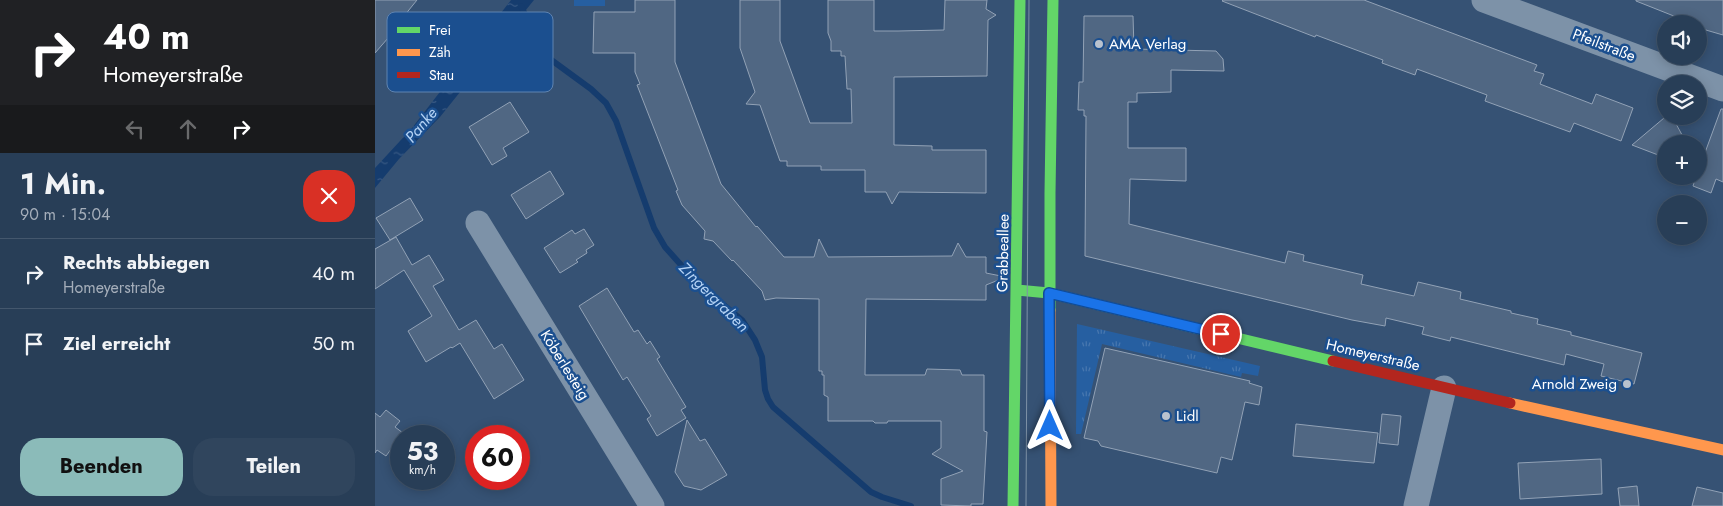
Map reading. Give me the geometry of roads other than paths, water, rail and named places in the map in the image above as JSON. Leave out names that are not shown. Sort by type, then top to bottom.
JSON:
[{"type":"main road","name":"Grabbeallee","points":[[1013,506],[1020,0]]},
{"type":"main road","points":[[1051,506],[1049,293],[1053,0]]},
{"type":"main road","name":"Homeyerstraße","points":[[1017,290],[1049,293],[1444,388],[1723,450]]},
{"type":"street","name":"Pfeilstraße","points":[[1484,0],[1723,89]]},
{"type":"street","name":"Köberlesteig","points":[[478,223],[652,506]]},
{"type":"street","points":[[1416,506],[1444,388]]},
{"type":"water","points":[[511,0],[534,0],[524,12],[502,12]]},
{"type":"water","name":"Panke","points":[[440,92],[460,92],[440,117],[399,159],[375,188],[375,168],[412,128]]},
{"type":"waterway","name":"Zingergraben","points":[[521,6],[524,12]]},
{"type":"waterway","name":"Zingergraben","points":[[553,61],[591,89],[606,103],[616,121],[654,228],[665,247],[698,284],[742,320],[755,340],[762,357],[765,390],[773,407],[871,492],[911,506]]},
{"type":"tram line","points":[[1026,506],[1029,0]]},
{"type":"place","name":"AMA Verlag","points":[[1099,44]]},
{"type":"place","name":"Arnold Zweig","points":[[1627,384]]},
{"type":"place","name":"Lidl","points":[[1166,416]]}]
